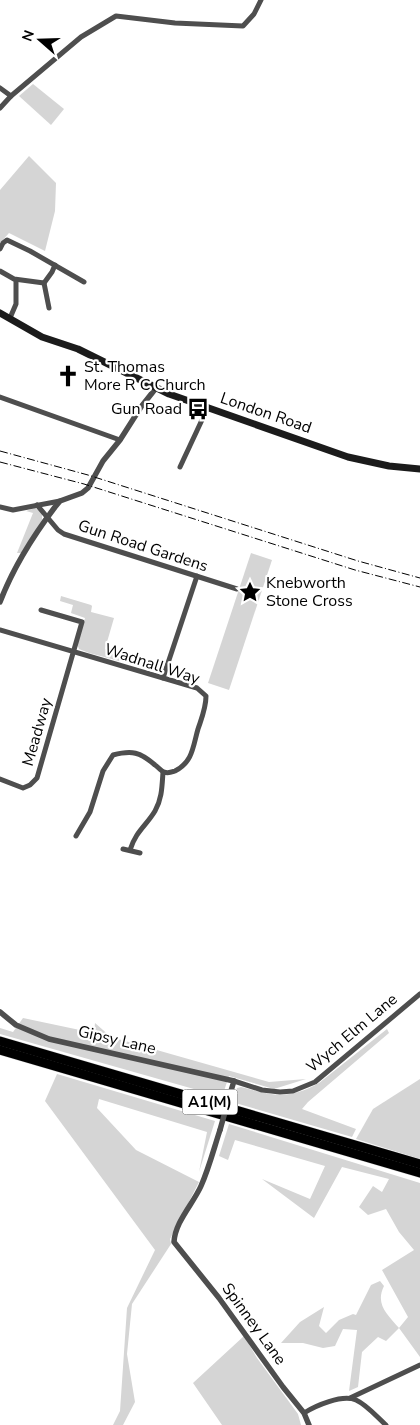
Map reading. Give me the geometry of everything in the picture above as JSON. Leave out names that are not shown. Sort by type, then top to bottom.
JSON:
[{"type":"highway","name":"A1(M)","points":[[0,1041],[420,1164]]},
{"type":"highway","name":"A1(M)","points":[[0,1050],[420,1173]]},
{"type":"main road","name":"London Road","points":[[0,313],[42,336],[78,349],[156,388],[348,457],[389,466],[420,469]]},
{"type":"street","points":[[0,108],[11,96],[81,38],[116,16],[175,23],[243,26],[254,14],[261,0]]},
{"type":"street","points":[[0,88],[11,96]]},
{"type":"street","points":[[0,249],[7,240],[55,264],[84,282]]},
{"type":"street","points":[[49,308],[44,283],[55,264]]},
{"type":"street","points":[[0,271],[16,280],[44,283]]},
{"type":"street","points":[[10,318],[16,304],[16,280]]},
{"type":"street","points":[[0,508],[14,510],[60,501],[82,493],[88,488],[99,466],[120,440],[141,406],[156,388]]},
{"type":"street","points":[[0,398],[120,440]]},
{"type":"street","points":[[180,467],[208,407]]},
{"type":"street","points":[[0,602],[7,583],[47,518],[60,501]]},
{"type":"street","name":"Gun Road Gardens","points":[[37,505],[58,530],[64,534],[237,588]]},
{"type":"street","points":[[163,678],[196,576]]},
{"type":"street","points":[[41,610],[82,622],[73,652]]},
{"type":"street","name":"Wadnall Way","points":[[0,630],[197,688],[206,696],[206,709],[198,729],[191,756],[180,769],[170,773],[163,772]]},
{"type":"street","name":"Meadway","points":[[0,779],[23,788],[30,785],[37,778],[73,652]]},
{"type":"street","points":[[76,836],[90,812],[103,771],[113,755],[128,752],[137,753],[163,772],[158,804],[126,849],[140,853]]},
{"type":"street","name":"Wych Elm Lane","points":[[234,1081],[262,1090],[280,1092],[293,1091],[309,1085],[420,994]]},
{"type":"street","name":"Gipsy Lane","points":[[0,1012],[16,1025],[49,1039],[234,1081]]},
{"type":"street","name":"Spinney Lane","points":[[234,1081],[201,1186],[174,1236],[174,1242],[219,1298],[304,1413],[309,1425]]},
{"type":"street","points":[[304,1413],[318,1404],[349,1398],[420,1365]]},
{"type":"street","points":[[349,1398],[368,1408],[386,1425]]},
{"type":"shaded area","points":[[33,84],[64,109],[51,125],[19,96]]},
{"type":"shaded area","points":[[29,156],[56,183],[55,211],[45,251],[9,233],[0,243],[0,190]]},
{"type":"shaded area","points":[[35,508],[42,513],[42,520],[21,553],[17,553],[33,513],[26,511]]},
{"type":"shaded area","points":[[251,553],[272,560],[229,690],[208,683]]},
{"type":"shaded area","points":[[61,596],[91,605],[91,612],[114,618],[105,649],[121,654],[119,661],[79,649],[77,644],[85,618],[71,613],[73,605],[60,601]]},
{"type":"shaded area","points":[[23,1018],[94,1033],[95,1023],[111,1037],[269,1082],[306,1079],[274,1089],[229,1076],[222,1097],[0,1034],[0,1028],[13,1032]]},
{"type":"shaded area","points":[[387,1029],[389,1033],[302,1109],[356,1129],[352,1137],[232,1102],[237,1088],[241,1087],[263,1093],[281,1095],[298,1092],[319,1083]]},
{"type":"shaded area","points":[[57,1074],[215,1121],[199,1172],[207,1132],[99,1099],[97,1108],[136,1150],[199,1182],[170,1239],[171,1244],[132,1304],[127,1354],[135,1402],[123,1425],[113,1425],[120,1411],[127,1308],[155,1250],[45,1101]]},
{"type":"shaded area","points":[[420,1079],[420,1159],[356,1139],[373,1109]]},
{"type":"shaded area","points":[[229,1124],[420,1183],[420,1357],[399,1328],[408,1317],[382,1270],[414,1250],[399,1232],[386,1209],[368,1215],[359,1207],[373,1186],[382,1192],[389,1179],[342,1167],[314,1218],[262,1179],[310,1199],[325,1166],[235,1140],[228,1160],[219,1156]]},
{"type":"shaded area","points":[[380,1281],[384,1286],[381,1298],[384,1309],[399,1328],[386,1341],[378,1337],[362,1352],[358,1387],[349,1391],[357,1330],[343,1329],[335,1346],[323,1348],[303,1343],[281,1343],[300,1322],[324,1307],[319,1326],[326,1333],[339,1320],[353,1314],[356,1315],[371,1285]]},
{"type":"shaded area","points":[[244,1336],[257,1358],[298,1414],[301,1425],[222,1425],[193,1383]]},
{"type":"railway","points":[[0,451],[88,475],[358,561],[420,578]]},
{"type":"railway","points":[[0,462],[84,484],[355,570],[420,587]]},
{"type":"place","name":"St. Thomas More R C Church","points":[[68,376]]},
{"type":"place","name":"Gun Road","points":[[198,409]]},
{"type":"place","name":"Knebworth Stone Cross","points":[[250,592]]}]
